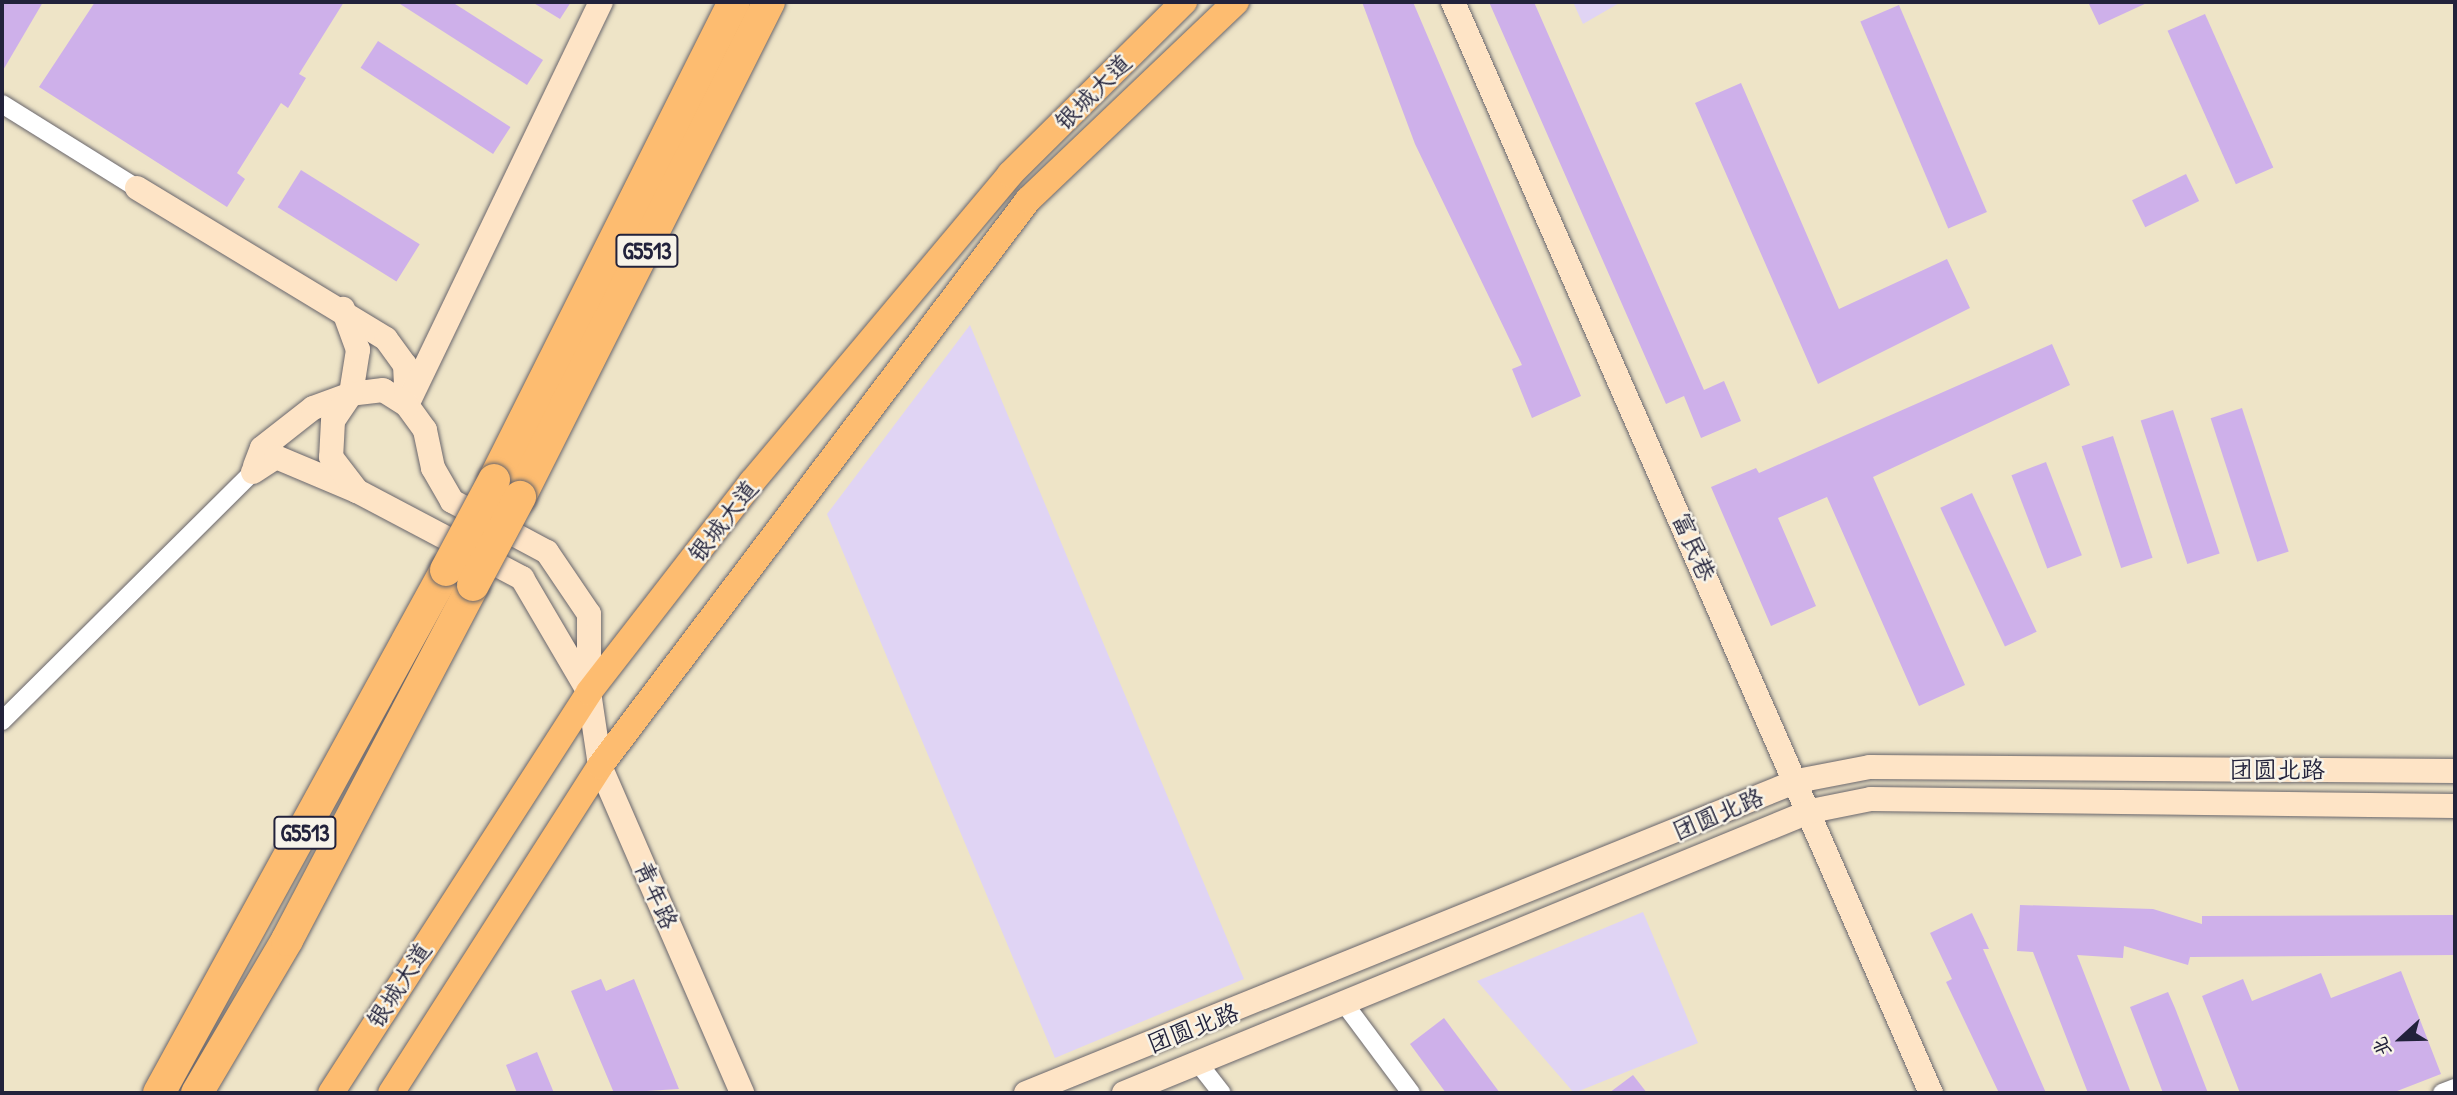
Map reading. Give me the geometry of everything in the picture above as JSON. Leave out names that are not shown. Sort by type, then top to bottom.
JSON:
[{"type":"highway","name":"G5513","points":[[197,1093],[288,940],[473,586],[507,488],[734,2]]},
{"type":"highway","name":"G5513","points":[[159,1093],[446,570],[507,488],[769,2]]},
{"type":"main road","name":"银城大道","points":[[331,1093],[589,692],[752,482],[1010,174],[1184,2]]},
{"type":"main road","name":"银城大道","points":[[391,1093],[600,766],[1028,200],[1236,2]]},
{"type":"street","points":[[407,405],[601,2]]},
{"type":"street","name":"富民巷","points":[[1453,2],[1811,811],[1931,1093]]},
{"type":"street","points":[[2,104],[137,188],[343,309],[386,339],[405,365],[407,405]]},
{"type":"street","points":[[343,309],[358,350],[352,394],[332,421],[331,457],[358,491]]},
{"type":"street","points":[[253,472],[262,448],[313,408],[352,394],[383,390],[407,405],[425,430],[433,468],[452,500],[547,552],[589,614],[589,692]]},
{"type":"street","points":[[2,721],[253,472],[276,457],[358,491],[522,578],[589,692]]},
{"type":"street","name":"青年路","points":[[589,692],[600,766],[743,1093]]},
{"type":"street","name":"团圆北路","points":[[1026,1093],[1797,781],[1870,767],[2455,771]]},
{"type":"street","name":"团圆北路","points":[[1124,1093],[1347,1007],[1811,811],[1871,799],[2455,806]]},
{"type":"street","points":[[1347,1007],[1411,1093]]},
{"type":"street","points":[[1199,1064],[1222,1093]]},
{"type":"street","points":[[2442,1093],[2455,1088]]},
{"type":"shaded area","points":[[1573,2],[1621,2],[1583,24]]},
{"type":"shaded area","points":[[970,325],[1244,979],[1055,1058],[827,514]]},
{"type":"shaded area","points":[[1643,912],[1698,1043],[1574,1093],[1477,981]]},
{"type":"building","points":[[2,2],[43,2],[2,72]]},
{"type":"building","points":[[95,2],[344,2],[299,74],[306,78],[288,108],[281,103],[237,173],[245,179],[227,207],[39,87]]},
{"type":"building","points":[[397,2],[452,2],[543,60],[527,85]]},
{"type":"building","points":[[532,2],[571,2],[560,19]]},
{"type":"building","points":[[1362,2],[1413,2],[1581,396],[1532,418],[1512,369],[1522,365],[1415,144]]},
{"type":"building","points":[[1489,2],[1534,2],[1704,390],[1724,381],[1741,421],[1701,438],[1684,396],[1666,404]]},
{"type":"building","points":[[2088,2],[2149,2],[2099,25]]},
{"type":"building","points":[[1899,5],[1987,212],[1948,229],[1860,21]]},
{"type":"building","points":[[2205,14],[2273,167],[2236,184],[2168,31]]},
{"type":"building","points":[[378,41],[511,127],[493,154],[361,68]]},
{"type":"building","points":[[1741,83],[1839,309],[1947,259],[1970,308],[1818,384],[1695,103]]},
{"type":"building","points":[[301,170],[420,244],[396,282],[278,207]]},
{"type":"building","points":[[2186,174],[2199,201],[2145,227],[2132,200]]},
{"type":"building","points":[[2052,344],[2070,385],[1873,477],[1965,685],[1919,706],[1827,497],[1778,518],[1816,606],[1771,626],[1711,487],[1756,468],[1759,473]]},
{"type":"building","points":[[2242,408],[2289,552],[2257,562],[2211,418]]},
{"type":"building","points":[[2173,410],[2220,554],[2187,564],[2141,421]]},
{"type":"building","points":[[2113,436],[2153,558],[2121,568],[2082,446]]},
{"type":"building","points":[[2046,462],[2082,555],[2047,569],[2011,475]]},
{"type":"building","points":[[1972,493],[2037,632],[2005,646],[1940,508]]},
{"type":"building","points":[[2020,905],[2153,909],[2202,924],[2202,916],[2455,915],[2455,955],[2190,957],[2188,965],[2124,946],[2123,958],[2077,955],[2131,1093],[2088,1093],[2033,952],[2017,951]]},
{"type":"building","points":[[1972,913],[1989,949],[1983,949],[2046,1093],[1999,1093],[1946,982],[1952,979],[1930,933]]},
{"type":"building","points":[[2401,971],[2441,1074],[2392,1093],[2240,1093],[2202,996],[2243,979],[2252,1001],[2321,973],[2331,998]]},
{"type":"building","points":[[601,979],[606,991],[634,979],[679,1089],[614,1093],[571,991]]},
{"type":"building","points":[[2168,992],[2208,1093],[2163,1093],[2130,1007]]},
{"type":"building","points":[[1444,1018],[1500,1093],[1446,1093],[1410,1044]]},
{"type":"building","points":[[537,1052],[554,1093],[517,1093],[506,1065]]},
{"type":"building","points":[[1633,1075],[1647,1093],[1609,1093]]}]
